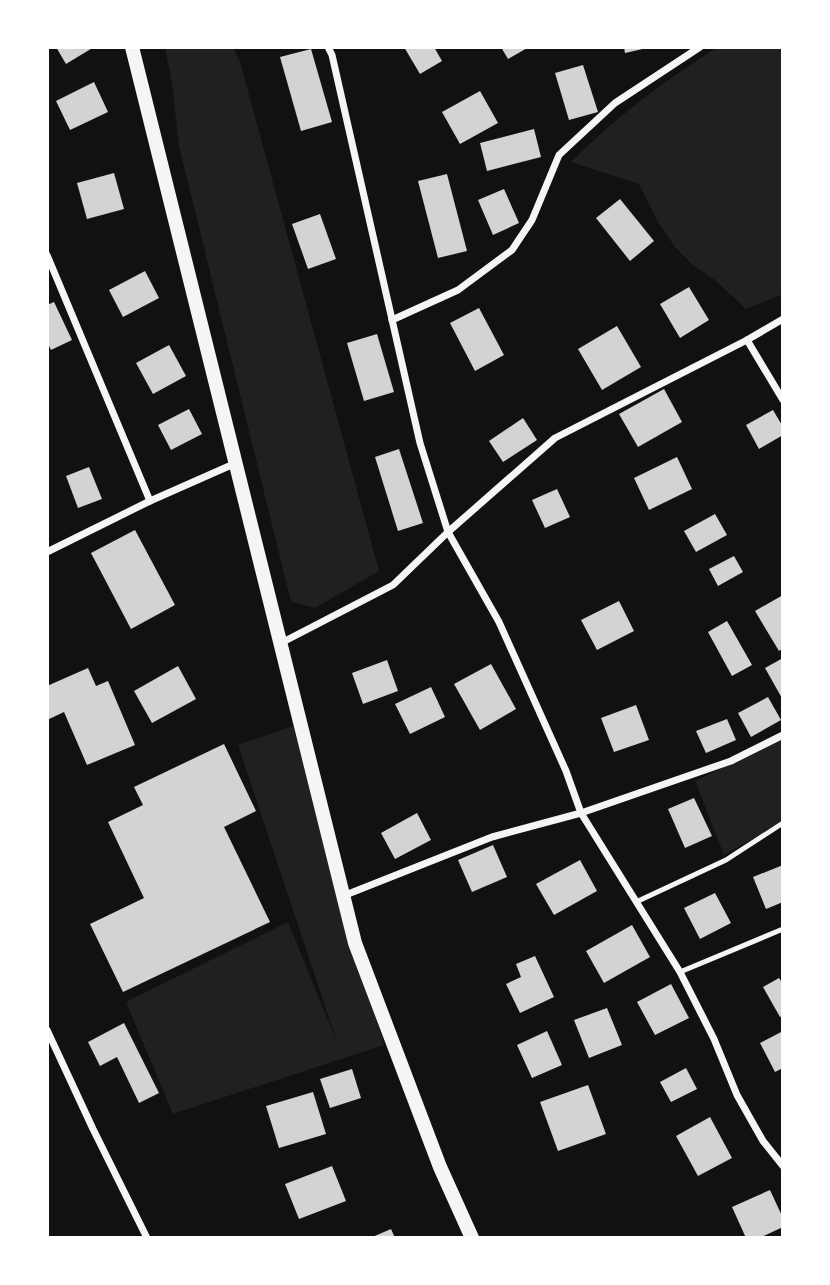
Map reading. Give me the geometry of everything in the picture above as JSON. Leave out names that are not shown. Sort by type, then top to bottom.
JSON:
[{"type":"main road","points":[[132,47],[355,943],[440,1167],[472,1238]]},
{"type":"street","points":[[328,47],[420,443],[448,532],[499,622],[566,771],[581,813],[680,972],[714,1039],[737,1095],[763,1142],[783,1166]]},
{"type":"street","points":[[392,320],[458,290],[512,250],[532,220],[559,155],[615,103],[700,47]]},
{"type":"street","points":[[47,255],[150,501]]},
{"type":"street","points":[[281,643],[393,585],[448,532],[555,438],[783,319]]},
{"type":"street","points":[[747,340],[783,400]]},
{"type":"street","points":[[47,552],[150,501],[236,463]]},
{"type":"street","points":[[343,896],[492,837],[581,813],[731,761],[783,735]]},
{"type":"street","points":[[47,1030],[147,1238]]},
{"type":"lane","points":[[636,902],[726,860],[783,823]]},
{"type":"lane","points":[[680,972],[783,929]]},
{"type":"shaded area","points":[[165,47],[233,47],[240,62],[379,571],[315,608],[291,602],[179,146]]},
{"type":"shaded area","points":[[718,47],[783,47],[783,294],[746,309],[675,247],[658,222],[639,184],[571,162],[641,100]]},
{"type":"shaded area","points":[[293,726],[384,1045],[173,1114],[126,1002],[288,922],[337,1042],[238,745]]},
{"type":"shaded area","points":[[783,739],[783,821],[724,855],[695,781]]},
{"type":"building","points":[[56,47],[94,47],[66,64]]},
{"type":"building","points":[[404,47],[434,47],[442,61],[420,74]]},
{"type":"building","points":[[501,47],[529,47],[508,59]]},
{"type":"building","points":[[624,47],[647,47],[647,48],[625,53]]},
{"type":"building","points":[[311,49],[332,122],[301,131],[280,57]]},
{"type":"building","points":[[583,65],[598,112],[569,120],[555,73]]},
{"type":"building","points":[[94,82],[108,112],[70,130],[56,101]]},
{"type":"building","points":[[480,91],[498,123],[460,144],[442,112]]},
{"type":"building","points":[[534,129],[541,157],[487,171],[480,143]]},
{"type":"building","points":[[114,173],[124,209],[87,219],[77,183]]},
{"type":"building","points":[[447,174],[467,251],[438,258],[418,181]]},
{"type":"building","points":[[504,189],[519,223],[493,235],[478,200]]},
{"type":"building","points":[[620,199],[654,241],[630,261],[596,218]]},
{"type":"building","points":[[320,214],[336,259],[308,269],[292,224]]},
{"type":"building","points":[[145,271],[159,298],[123,317],[109,290]]},
{"type":"building","points":[[689,287],[709,320],[680,338],[660,304]]},
{"type":"building","points":[[54,302],[72,340],[51,350],[47,342],[47,305]]},
{"type":"building","points":[[479,308],[504,355],[475,371],[450,323]]},
{"type":"building","points":[[617,326],[641,367],[602,390],[578,349]]},
{"type":"building","points":[[377,334],[394,392],[364,401],[347,343]]},
{"type":"building","points":[[169,345],[186,376],[153,394],[136,363]]},
{"type":"building","points":[[664,389],[682,422],[638,447],[619,414]]},
{"type":"building","points":[[189,409],[202,434],[171,450],[158,425]]},
{"type":"building","points":[[773,410],[783,427],[783,435],[759,449],[746,425]]},
{"type":"building","points":[[523,418],[537,440],[503,462],[489,441]]},
{"type":"building","points":[[399,449],[423,523],[398,531],[375,457]]},
{"type":"building","points":[[677,457],[692,489],[649,510],[634,478]]},
{"type":"building","points":[[89,467],[102,499],[78,508],[66,476]]},
{"type":"building","points":[[557,489],[570,517],[545,528],[532,500]]},
{"type":"building","points":[[715,514],[727,535],[696,552],[684,531]]},
{"type":"building","points":[[135,530],[175,605],[131,629],[91,553]]},
{"type":"building","points":[[734,556],[743,572],[718,586],[709,569]]},
{"type":"building","points":[[783,595],[783,648],[779,651],[755,611]]},
{"type":"building","points":[[619,601],[634,631],[597,650],[581,620]]},
{"type":"building","points":[[727,621],[752,665],[732,676],[708,632]]},
{"type":"building","points":[[783,658],[783,700],[765,668]]},
{"type":"building","points":[[387,660],[398,691],[363,704],[352,673]]},
{"type":"building","points":[[491,664],[516,709],[480,730],[454,684]]},
{"type":"building","points":[[178,666],[196,699],[152,723],[134,691]]},
{"type":"building","points":[[88,668],[96,686],[108,681],[135,745],[87,765],[64,712],[47,720],[47,686]]},
{"type":"building","points":[[431,687],[445,717],[410,734],[395,704]]},
{"type":"building","points":[[768,697],[781,720],[751,737],[738,713]]},
{"type":"building","points":[[636,705],[649,740],[614,752],[601,718]]},
{"type":"building","points":[[727,719],[736,740],[706,753],[696,731]]},
{"type":"building","points":[[224,744],[256,811],[224,827],[270,922],[123,992],[90,924],[144,898],[108,822],[143,805],[134,787]]},
{"type":"building","points":[[694,798],[712,836],[685,848],[668,809]]},
{"type":"building","points":[[417,813],[431,840],[395,859],[381,833]]},
{"type":"building","points":[[493,845],[507,877],[472,892],[458,860]]},
{"type":"building","points":[[580,860],[597,891],[554,915],[536,884]]},
{"type":"building","points":[[783,865],[783,902],[766,909],[753,877]]},
{"type":"building","points":[[715,893],[731,923],[700,939],[684,908]]},
{"type":"building","points":[[632,925],[650,957],[604,983],[586,951]]},
{"type":"building","points":[[535,956],[554,997],[520,1013],[506,984],[521,977],[516,964]]},
{"type":"building","points":[[779,978],[783,984],[783,1016],[780,1017],[763,987]]},
{"type":"building","points":[[671,984],[689,1018],[655,1035],[637,1002]]},
{"type":"building","points":[[607,1008],[622,1045],[589,1058],[574,1020]]},
{"type":"building","points":[[124,1023],[159,1093],[139,1103],[117,1057],[100,1066],[88,1042]]},
{"type":"building","points":[[547,1031],[562,1065],[532,1078],[517,1045]]},
{"type":"building","points":[[783,1031],[783,1068],[775,1072],[760,1043]]},
{"type":"building","points":[[686,1068],[697,1089],[671,1102],[660,1082]]},
{"type":"building","points":[[352,1069],[361,1098],[330,1108],[320,1079]]},
{"type":"building","points":[[588,1085],[606,1134],[558,1151],[540,1102]]},
{"type":"building","points":[[313,1092],[326,1134],[279,1148],[266,1106]]},
{"type":"building","points":[[710,1117],[732,1158],[698,1176],[676,1136]]},
{"type":"building","points":[[332,1166],[346,1201],[299,1219],[285,1184]]},
{"type":"building","points":[[770,1190],[783,1218],[783,1227],[759,1238],[746,1238],[732,1207]]},
{"type":"building","points":[[391,1229],[395,1238],[370,1238]]}]
